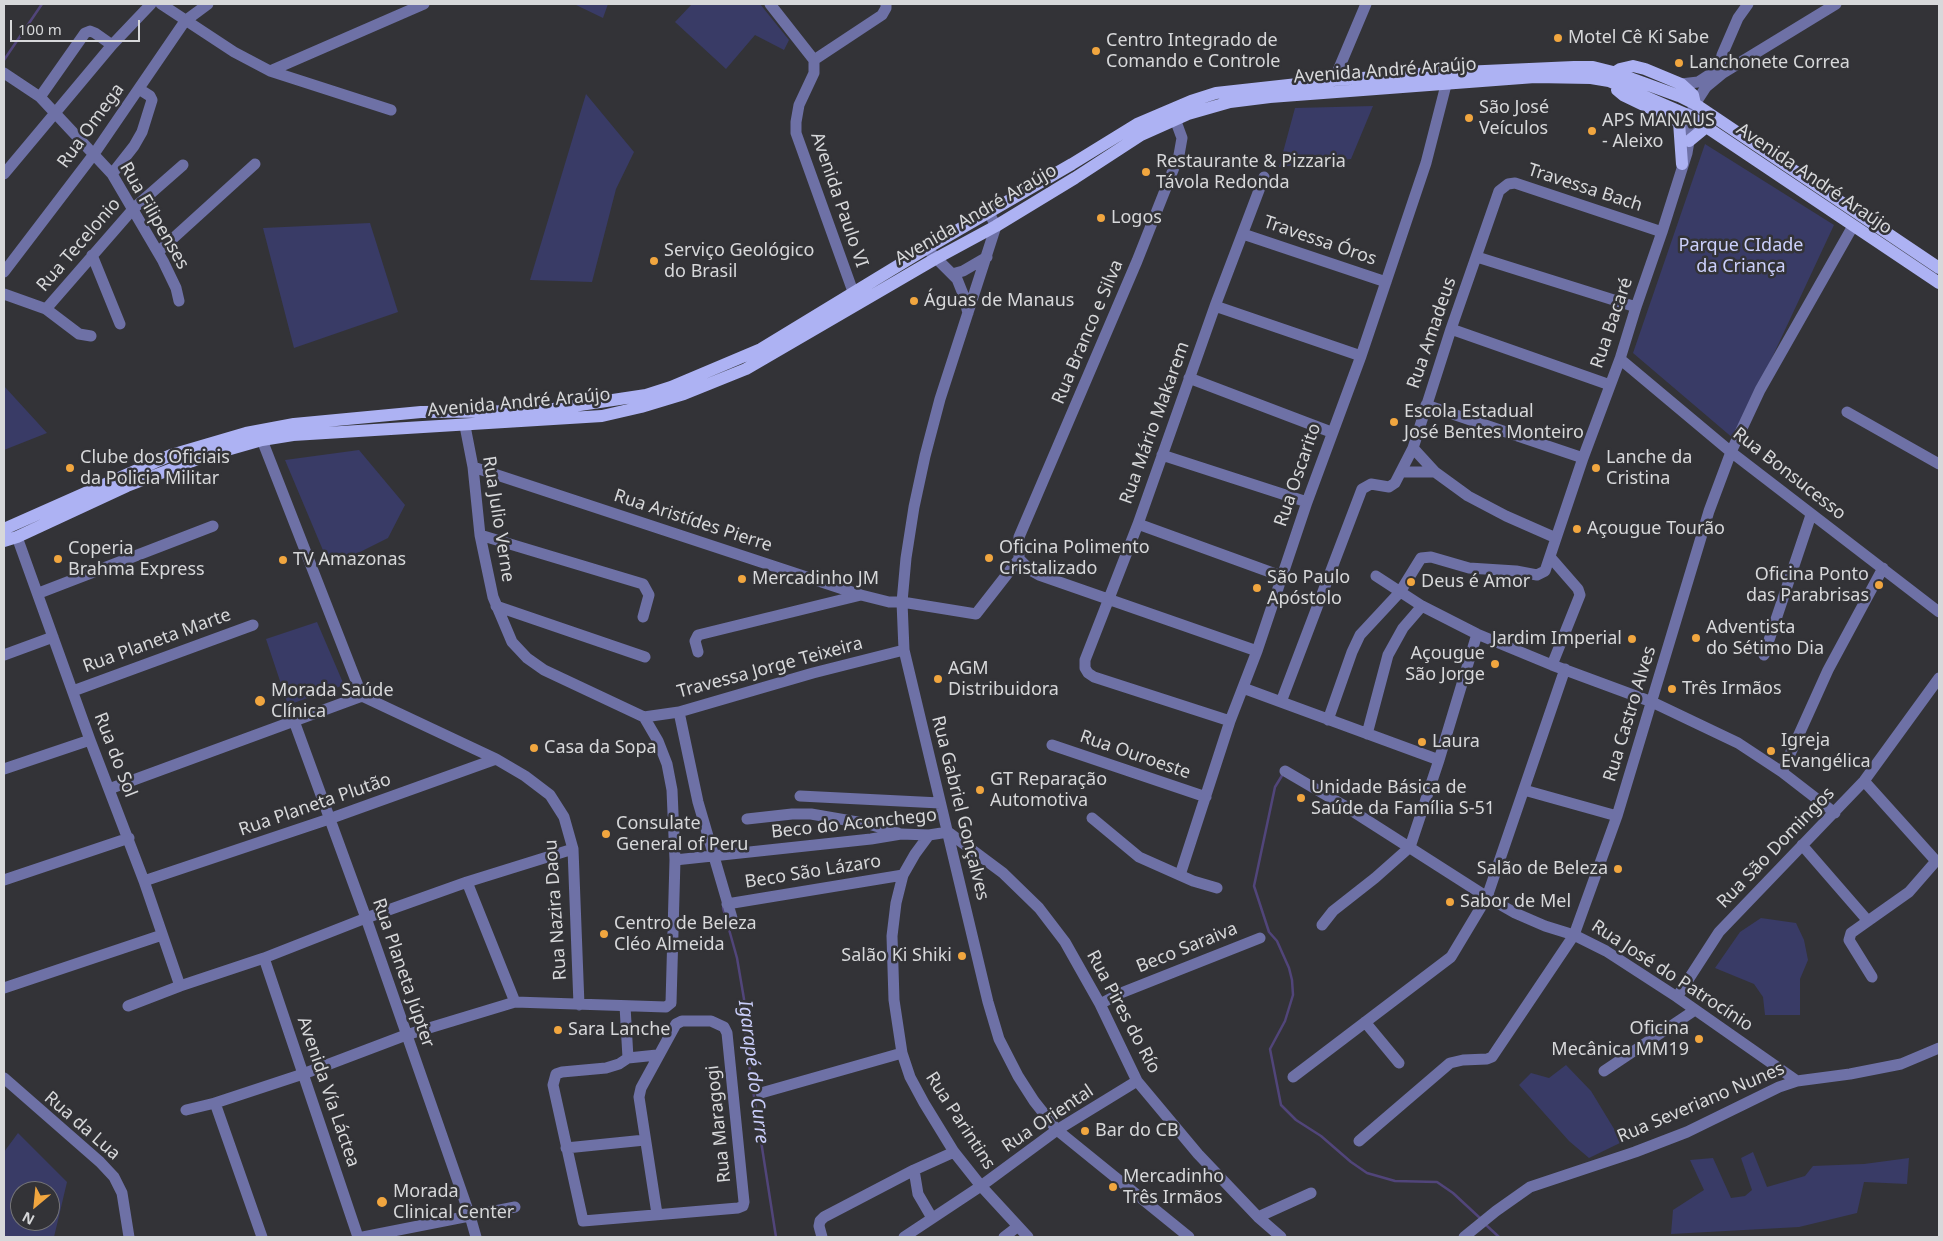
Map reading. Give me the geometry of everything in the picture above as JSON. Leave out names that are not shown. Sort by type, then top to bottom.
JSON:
[{"type":"main road","points":[[1611,76],[1628,66],[1637,66],[1681,84],[1693,95],[1695,104]]},
{"type":"main road","name":"Avenida André Araújo","points":[[4,541],[127,486],[206,456],[262,440],[293,435],[466,426],[602,416],[684,394],[746,369],[856,299],[928,248],[1136,124],[1191,101],[1216,93],[1334,80],[1548,67],[1593,67],[1648,96],[1685,119],[1706,127],[1939,283]]},
{"type":"main road","name":"Avenida André Araújo","points":[[4,529],[171,456],[246,433],[294,424],[421,412],[540,410],[654,392],[713,371],[761,349],[935,259],[996,226],[1141,135],[1188,114],[1230,102],[1270,97],[1535,77],[1592,78],[1611,76],[1679,96],[1695,104],[1939,268]]},
{"type":"main road","points":[[1682,164],[1685,119]]},
{"type":"main road","points":[[1689,141],[1706,127]]},
{"type":"street","points":[[4,174],[112,45],[151,4]]},
{"type":"street","points":[[161,4],[234,52],[270,72],[391,110]]},
{"type":"street","name":"Rua Omega","points":[[4,272],[94,154],[185,21],[208,4]]},
{"type":"street","points":[[270,72],[424,4]]},
{"type":"street","points":[[772,4],[814,60],[882,15],[886,4]]},
{"type":"street","points":[[1334,80],[1366,4]]},
{"type":"street","points":[[1685,119],[1721,70],[1720,59],[1728,37],[1748,4]]},
{"type":"street","points":[[1681,84],[1698,82],[1836,4]]},
{"type":"street","points":[[40,96],[85,33],[90,31],[95,33],[112,45]]},
{"type":"street","name":"Avenida Paulo VI","points":[[814,60],[814,73],[799,105],[796,133],[856,299]]},
{"type":"street","name":"Rua Filipenses","points":[[4,73],[40,96],[112,174],[134,208],[158,252],[176,288],[179,301]]},
{"type":"street","name":"Rua Oscarito","points":[[1180,875],[1230,721],[1257,651],[1281,576],[1386,282],[1426,163],[1446,85]]},
{"type":"street","points":[[112,174],[134,146],[142,132],[152,100],[139,89]]},
{"type":"street","name":"Rua Branco e Silva","points":[[1019,558],[1019,537],[1138,261],[1175,167],[1182,138],[1175,119]]},
{"type":"street","name":"Rua Bacaré","points":[[1551,558],[1583,458],[1620,359],[1662,232],[1689,141],[1685,119]]},
{"type":"street","points":[[158,252],[255,164]]},
{"type":"street","name":"Rua Tecelonio","points":[[46,309],[134,208],[184,165]]},
{"type":"street","name":"Rua Mário Makarem","points":[[1230,721],[1094,677],[1085,668],[1085,660],[1138,524],[1215,306],[1264,176]]},
{"type":"street","name":"Travessa Bach","points":[[1499,192],[1508,184],[1515,183],[1662,232]]},
{"type":"street","name":"Rua Amadeus","points":[[1281,702],[1362,489],[1371,484],[1390,487],[1395,483],[1413,448],[1451,329],[1499,192]]},
{"type":"street","points":[[988,212],[996,226]]},
{"type":"street","name":"Rua Gabriel Gonçalves","points":[[996,226],[940,399],[925,456],[906,558],[902,602],[904,650],[988,1002],[999,1039],[1018,1076],[1034,1101],[1057,1130],[1189,1237]]},
{"type":"street","name":"Rua Castro Alves","points":[[1359,1141],[1450,1063],[1463,1060],[1487,1060],[1492,1057],[1574,935],[1617,816],[1709,511],[1731,452],[1760,390],[1853,226]]},
{"type":"street","name":"Travessa Óros","points":[[1243,234],[1386,282]]},
{"type":"street","points":[[928,248],[935,259],[952,274],[963,294],[968,313]]},
{"type":"street","points":[[92,255],[120,324]]},
{"type":"street","points":[[952,274],[963,271],[987,257]]},
{"type":"street","points":[[1477,257],[1636,307]]},
{"type":"street","points":[[4,294],[46,309],[79,334],[91,336]]},
{"type":"street","points":[[1215,306],[1360,356]]},
{"type":"street","points":[[1451,329],[1610,385]]},
{"type":"street","name":"Rua Bonsucesso","points":[[1620,359],[1731,452],[1939,612]]},
{"type":"street","points":[[1189,378],[1332,432]]},
{"type":"street","points":[[1426,405],[1583,458]]},
{"type":"street","points":[[1847,412],[1939,464]]},
{"type":"street","name":"Rua Julio Verne","points":[[466,426],[473,467],[480,535],[496,606],[512,642],[527,658],[544,670],[644,717]]},
{"type":"street","points":[[109,789],[362,696],[262,440]]},
{"type":"street","points":[[1413,448],[1435,472],[1468,496],[1506,516],[1556,538]]},
{"type":"street","points":[[1162,455],[1307,502]]},
{"type":"street","name":"Rua Aristídes Pierre","points":[[473,467],[889,602],[902,602],[976,614],[1019,558]]},
{"type":"street","points":[[1401,472],[1435,472]]},
{"type":"street","points":[[1764,655],[1811,515]]},
{"type":"street","points":[[1138,524],[1281,576]]},
{"type":"street","points":[[39,593],[213,526]]},
{"type":"street","points":[[480,535],[643,584],[649,595],[642,618]]},
{"type":"street","name":"Rua do Sol","points":[[17,536],[39,593],[90,740],[144,881],[180,986]]},
{"type":"street","points":[[1328,720],[1360,635],[1400,592],[1421,558],[1426,556],[1469,568],[1516,571],[1537,575],[1545,571],[1551,558],[1578,589],[1580,595],[1552,665]]},
{"type":"street","points":[[1019,558],[1030,570],[1039,575],[1257,651]]},
{"type":"street","points":[[1782,772],[1828,670],[1884,568]]},
{"type":"street","points":[[1376,576],[1422,606],[1477,634],[1552,665],[1652,702],[1738,743],[1782,772],[1835,813]]},
{"type":"street","points":[[698,652],[695,641],[698,635],[861,594]]},
{"type":"street","points":[[496,606],[645,657]]},
{"type":"street","points":[[1367,734],[1388,655],[1403,628],[1422,606]]},
{"type":"street","name":"Rua Planeta Marte","points":[[73,691],[253,625]]},
{"type":"street","points":[[1322,924],[1333,911],[1410,847],[1439,760],[1477,634]]},
{"type":"street","points":[[4,655],[53,637]]},
{"type":"street","name":"Travessa Jorge Teixeira","points":[[644,717],[679,712],[813,673],[904,650]]},
{"type":"street","points":[[1293,1076],[1451,957],[1487,897],[1565,669]]},
{"type":"street","name":"Rua São Domingos","points":[[1677,997],[1719,932],[1835,813],[1864,780],[1939,678]]},
{"type":"street","points":[[1243,688],[1439,760]]},
{"type":"street","name":"Rua Nazira Daou","points":[[362,696],[496,759],[525,776],[550,795],[564,817],[572,849],[579,1005]]},
{"type":"street","points":[[679,712],[698,802],[732,918]]},
{"type":"street","points":[[186,1110],[215,1103],[303,1074],[406,1035],[515,1002],[669,1006],[672,999],[674,860],[672,790],[658,741],[644,717]]},
{"type":"street","name":"Rua Planeta Júpter","points":[[294,721],[366,918],[476,1237]]},
{"type":"street","points":[[4,769],[90,740]]},
{"type":"street","name":"Rua Ouroeste","points":[[1052,746],[1206,797]]},
{"type":"street","name":"Rua Planeta Plutão","points":[[144,881],[329,819],[496,759]]},
{"type":"street","name":"Rua José do Patrocínio","points":[[1285,771],[1343,805],[1515,913],[1545,926],[1574,935],[1606,951],[1779,1066],[1797,1081]]},
{"type":"street","points":[[1864,780],[1938,860],[1909,892],[1851,933],[1850,940],[1872,977]]},
{"type":"street","points":[[1524,790],[1617,816]]},
{"type":"street","points":[[800,796],[940,803]]},
{"type":"street","points":[[747,819],[811,814],[869,824],[900,834]]},
{"type":"street","points":[[1092,818],[1139,857],[1180,875],[1217,888]]},
{"type":"street","name":"Beco do Aconchego","points":[[674,860],[871,839],[900,834],[929,835],[948,832]]},
{"type":"street","name":"Rua Pires do Río","points":[[948,832],[1004,873],[1040,908],[1065,942],[1100,1004],[1137,1081],[1198,1154],[1258,1217],[1281,1237]]},
{"type":"street","name":"Rua Parintins","points":[[929,835],[903,875],[896,903],[892,945],[894,1000],[902,1053],[910,1077],[954,1152],[981,1186],[1028,1237]]},
{"type":"street","points":[[4,880],[128,838]]},
{"type":"street","points":[[952,847],[964,843]]},
{"type":"street","points":[[1802,845],[1868,921]]},
{"type":"street","points":[[128,1006],[180,986],[264,958],[366,918],[467,882],[572,849]]},
{"type":"street","name":"Beco São Lázaro","points":[[727,904],[903,875]]},
{"type":"street","points":[[467,882],[515,1002]]},
{"type":"street","points":[[4,988],[162,935]]},
{"type":"street","name":"Beco Saraiva","points":[[1100,1004],[1121,993],[1260,938]]},
{"type":"street","name":"Avenida Vía Láctea","points":[[264,958],[358,1237]]},
{"type":"street","points":[[625,1006],[628,1058]]},
{"type":"street","points":[[1604,1071],[1695,1010]]},
{"type":"street","name":"Rua Maragogi","points":[[657,1055],[671,1030],[682,1021],[711,1021],[720,1024],[727,1032],[744,1202],[738,1208],[657,1214]]},
{"type":"street","points":[[1365,1022],[1399,1063]]},
{"type":"street","name":"Rua Severiano Nunes","points":[[1464,1237],[1530,1187],[1635,1152],[1687,1132],[1779,1087],[1797,1081],[1894,1066],[1939,1048]]},
{"type":"street","points":[[761,1093],[902,1053]]},
{"type":"street","points":[[657,1055],[645,1077],[639,1097],[657,1214],[590,1222],[583,1221],[581,1219],[553,1085],[556,1074],[606,1068],[619,1064],[628,1058],[657,1055]]},
{"type":"street","points":[[1779,1066],[1779,1087]]},
{"type":"street","name":"Rua da Lua","points":[[4,1078],[100,1162],[114,1177],[122,1193],[129,1237]]},
{"type":"street","name":"Rua Oriental","points":[[904,1237],[981,1186],[1057,1130],[1137,1081]]},
{"type":"street","points":[[215,1103],[262,1237]]},
{"type":"street","points":[[566,1148],[645,1140]]},
{"type":"street","points":[[822,1237],[819,1226],[820,1221],[824,1217],[914,1170],[954,1152]]},
{"type":"street","points":[[914,1170],[918,1194],[932,1218]]},
{"type":"street","points":[[1258,1217],[1311,1193]]},
{"type":"street","points":[[363,1237],[515,1207]]},
{"type":"street","points":[[1004,1237],[1017,1227]]},
{"type":"green space","points":[[574,4],[608,4],[603,18]]},
{"type":"green space","points":[[692,4],[760,4],[789,40],[784,50],[755,35],[726,69],[675,22]]},
{"type":"green space","points":[[586,94],[634,152],[616,189],[592,282],[530,280]]},
{"type":"green space","points":[[1373,106],[1351,159],[1279,167],[1295,108]]},
{"type":"green space","name":"Parque CIdade da Criança","points":[[1705,144],[1834,225],[1734,439],[1633,353]]},
{"type":"green space","points":[[370,223],[398,312],[294,348],[263,228]]},
{"type":"green space","points":[[4,386],[47,433],[4,450]]},
{"type":"green space","points":[[359,450],[405,505],[388,538],[330,567],[285,460]]},
{"type":"green space","points":[[317,622],[344,685],[288,705],[266,639]]},
{"type":"green space","points":[[1761,918],[1796,923],[1804,940],[1808,960],[1800,979],[1800,1015],[1765,1015],[1763,997],[1754,984],[1715,968],[1740,932]]},
{"type":"green space","points":[[1566,1065],[1591,1091],[1622,1142],[1589,1158],[1569,1141],[1519,1085],[1531,1073],[1549,1078]]},
{"type":"green space","points":[[18,1133],[67,1182],[60,1212],[60,1181],[10,1181],[10,1231],[55,1231],[54,1237],[4,1237],[4,1152]]},
{"type":"green space","points":[[1753,1152],[1767,1187],[1805,1176],[1813,1166],[1864,1164],[1909,1158],[1907,1184],[1864,1182],[1857,1213],[1799,1227],[1671,1234],[1673,1210],[1704,1190],[1690,1160],[1713,1158],[1731,1198],[1745,1196],[1752,1190],[1741,1158]]},
{"type":"waterway","points":[[4,60],[42,4]]},
{"type":"waterway","points":[[1283,774],[1275,787],[1254,886],[1269,932],[1277,941],[1289,968],[1292,980],[1293,995],[1285,1021],[1270,1049],[1281,1105],[1296,1120],[1321,1136],[1367,1173],[1395,1181],[1437,1182],[1453,1193],[1481,1219]]},
{"type":"waterway","name":"Igarapé do Curre","points":[[723,908],[737,958],[744,999],[746,1045],[776,1237]]},
{"type":"waterway","points":[[1486,1225],[1499,1237]]},
{"type":"place","name":"Motel Cê Ki Sabe","points":[[1558,38]]},
{"type":"place","name":"Centro Integrado de Comando e Controle","points":[[1096,51]]},
{"type":"place","name":"Lanchonete Correa","points":[[1679,63]]},
{"type":"place","name":"São José Veículos","points":[[1469,118]]},
{"type":"place","name":"APS MANAUS - Aleixo","points":[[1592,131]]},
{"type":"place","name":"Restaurante & Pizzaria Távola Redonda","points":[[1146,172]]},
{"type":"place","name":"Logos","points":[[1101,218]]},
{"type":"place","name":"Serviço Geológico do Brasil","points":[[654,261]]},
{"type":"place","name":"Águas de Manaus","points":[[914,301]]},
{"type":"place","name":"Escola Estadual José Bentes Monteiro","points":[[1394,422]]},
{"type":"place","name":"Clube dos Oficiais da Policia Militar","points":[[70,468]]},
{"type":"place","name":"Lanche da Cristina","points":[[1596,468]]},
{"type":"place","name":"Açougue Tourão","points":[[1577,529]]},
{"type":"place","name":"Oficina Polimento Cristalizado","points":[[989,558]]},
{"type":"place","name":"Coperia Brahma Express","points":[[58,559]]},
{"type":"place","name":"TV Amazonas","points":[[283,560]]},
{"type":"place","name":"Mercadinho JM","points":[[742,579]]},
{"type":"place","name":"Deus é Amor","points":[[1411,582]]},
{"type":"place","name":"Oficina Ponto das Parabrisas","points":[[1879,585]]},
{"type":"place","name":"São Paulo Apóstolo","points":[[1257,588]]},
{"type":"place","name":"Adventista do Sétimo Dia","points":[[1696,638]]},
{"type":"place","name":"Jardim Imperial","points":[[1632,639]]},
{"type":"place","name":"Açougue São Jorge","points":[[1495,664]]},
{"type":"place","name":"AGM Distribuidora","points":[[938,679]]},
{"type":"place","name":"Três Irmãos","points":[[1672,689]]},
{"type":"place","name":"Morada Saúde Clínica","points":[[260,701]]},
{"type":"place","name":"Laura","points":[[1422,742]]},
{"type":"place","name":"Casa da Sopa","points":[[534,748]]},
{"type":"place","name":"Igreja Evangélica","points":[[1771,751]]},
{"type":"place","name":"GT Reparação Automotiva","points":[[980,790]]},
{"type":"place","name":"Unidade Básica de Saúde da Família S-51","points":[[1301,798]]},
{"type":"place","name":"Consulate General of Peru","points":[[606,834]]},
{"type":"place","name":"Salão de Beleza","points":[[1618,869]]},
{"type":"place","name":"Sabor de Mel","points":[[1450,902]]},
{"type":"place","name":"Centro de Beleza Cléo Almeida","points":[[604,934]]},
{"type":"place","name":"Salão Ki Shiki","points":[[962,956]]},
{"type":"place","name":"Sara Lanche","points":[[558,1030]]},
{"type":"place","name":"Oficina Mecânica MM19","points":[[1699,1039]]},
{"type":"place","name":"Bar do CB","points":[[1085,1131]]},
{"type":"place","name":"Mercadinho Três Irmãos","points":[[1113,1187]]},
{"type":"place","name":"Morada Clinical Center","points":[[382,1202]]}]
